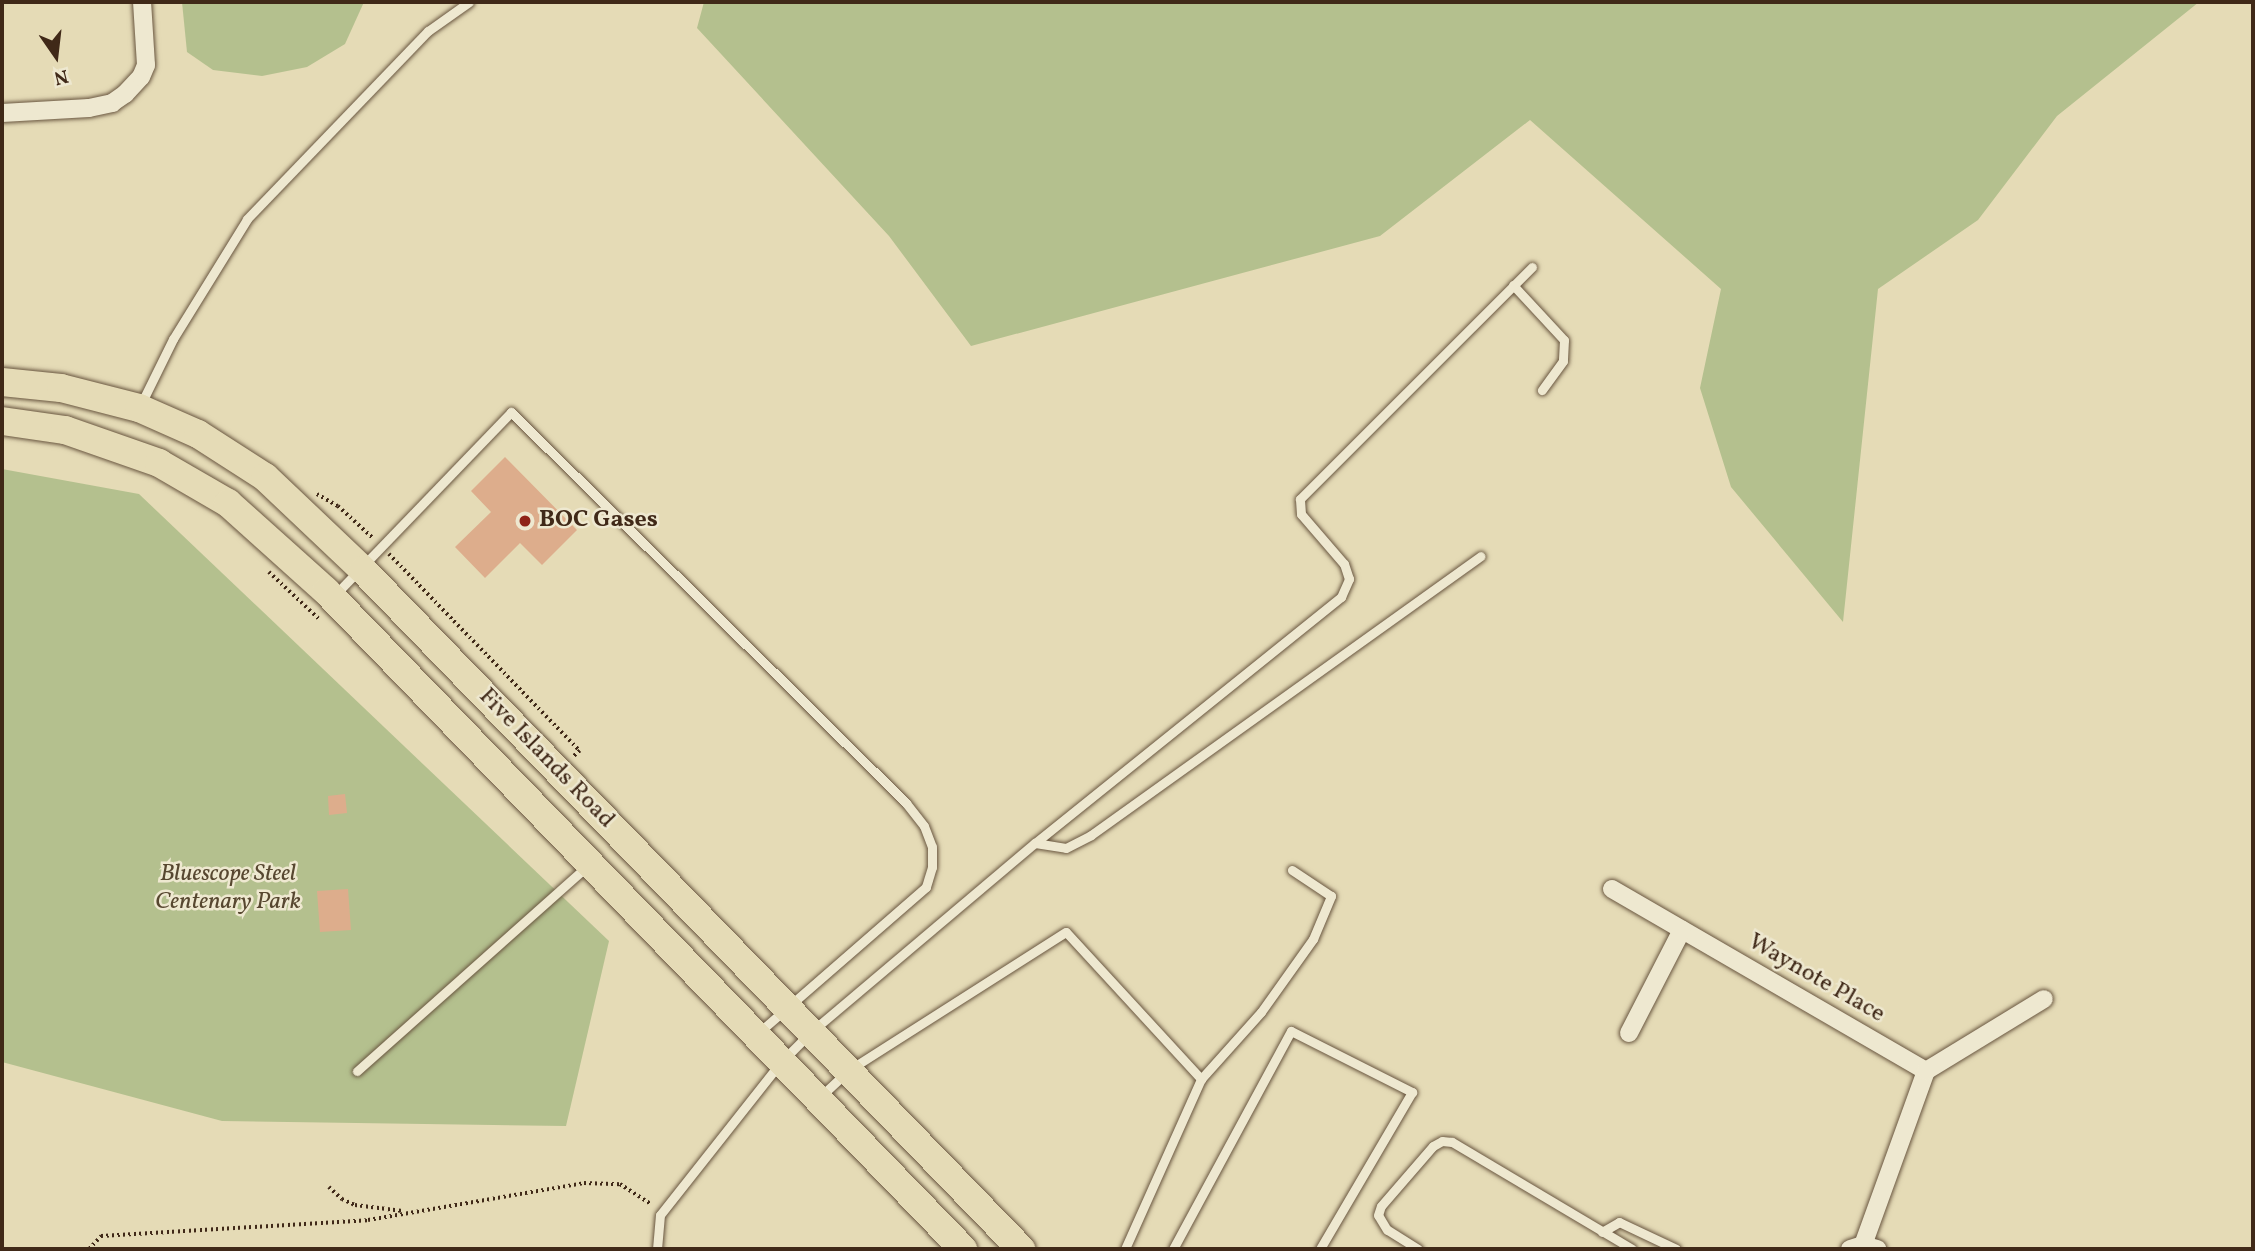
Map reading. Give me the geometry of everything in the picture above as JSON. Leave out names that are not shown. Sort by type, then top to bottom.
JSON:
[{"type":"main road","name":"Five Islands Road","points":[[6,382],[61,388],[139,408],[198,434],[244,462],[291,500],[363,570],[1021,1249]]},
{"type":"main road","name":"Five Islands Road","points":[[2,421],[65,430],[159,463],[228,503],[332,598],[963,1249]]},
{"type":"street","points":[[2,113],[89,107],[112,103],[125,94],[141,77],[146,65],[142,2]]},
{"type":"street","name":"Waynote Place","points":[[1612,889],[1926,1071]]},
{"type":"street","points":[[1629,1033],[1682,930]]},
{"type":"street","points":[[1863,1248],[1926,1071],[2044,999]]},
{"type":"lane","points":[[139,408],[173,340],[247,219],[428,31],[469,2]]},
{"type":"lane","points":[[657,1249],[660,1215],[781,1062],[811,1032],[1035,843],[1341,597],[1349,579],[1347,571],[1301,514],[1300,499],[1532,267]]},
{"type":"lane","points":[[1513,285],[1564,340],[1563,361],[1542,390]]},
{"type":"lane","points":[[332,598],[363,570],[511,412],[906,803],[924,827],[932,847],[932,867],[926,887],[785,1006],[756,1036]]},
{"type":"lane","points":[[1035,843],[1066,848],[1091,835],[1480,556]]},
{"type":"lane","points":[[356,1071],[591,864]]},
{"type":"lane","points":[[1125,1249],[1201,1079],[1261,1012],[1313,939],[1331,896],[1292,870]]},
{"type":"lane","points":[[818,1100],[849,1070],[1066,932],[1201,1079]]},
{"type":"lane","points":[[1173,1249],[1291,1031],[1412,1092],[1320,1249]]},
{"type":"lane","points":[[1419,1249],[1387,1230],[1378,1215],[1381,1206],[1415,1166],[1433,1146],[1442,1141],[1452,1142],[1632,1249]]},
{"type":"lane","points":[[1602,1232],[1619,1222],[1676,1249]]},
{"type":"path","points":[[262,565],[290,595],[327,625]]},
{"type":"path","points":[[89,1249],[101,1236],[368,1220],[584,1183],[620,1184],[650,1203],[660,1215]]},
{"type":"path","points":[[329,1187],[355,1205],[409,1212]]},
{"type":"green space","points":[[182,2],[364,2],[345,44],[307,67],[262,76],[213,70],[187,52]]},
{"type":"green space","points":[[704,2],[2199,2],[2057,116],[1978,220],[1878,289],[1843,622],[1731,487],[1700,388],[1721,289],[1530,120],[1380,236],[971,346],[889,236],[697,28]]},
{"type":"green space","name":"Bluescope Steel Centenary Park","points":[[2,469],[139,494],[609,941],[566,1126],[222,1121],[2,1062]]},
{"type":"building","name":"BOC Gases","points":[[505,457],[577,530],[542,565],[520,543],[485,578],[455,547],[491,512],[471,491]]},
{"type":"building","points":[[345,794],[347,813],[329,815],[328,796]]},
{"type":"building","points":[[348,889],[351,930],[320,932],[317,891]]},
{"type":"place","name":"BOC Gases","points":[[525,521]]}]
